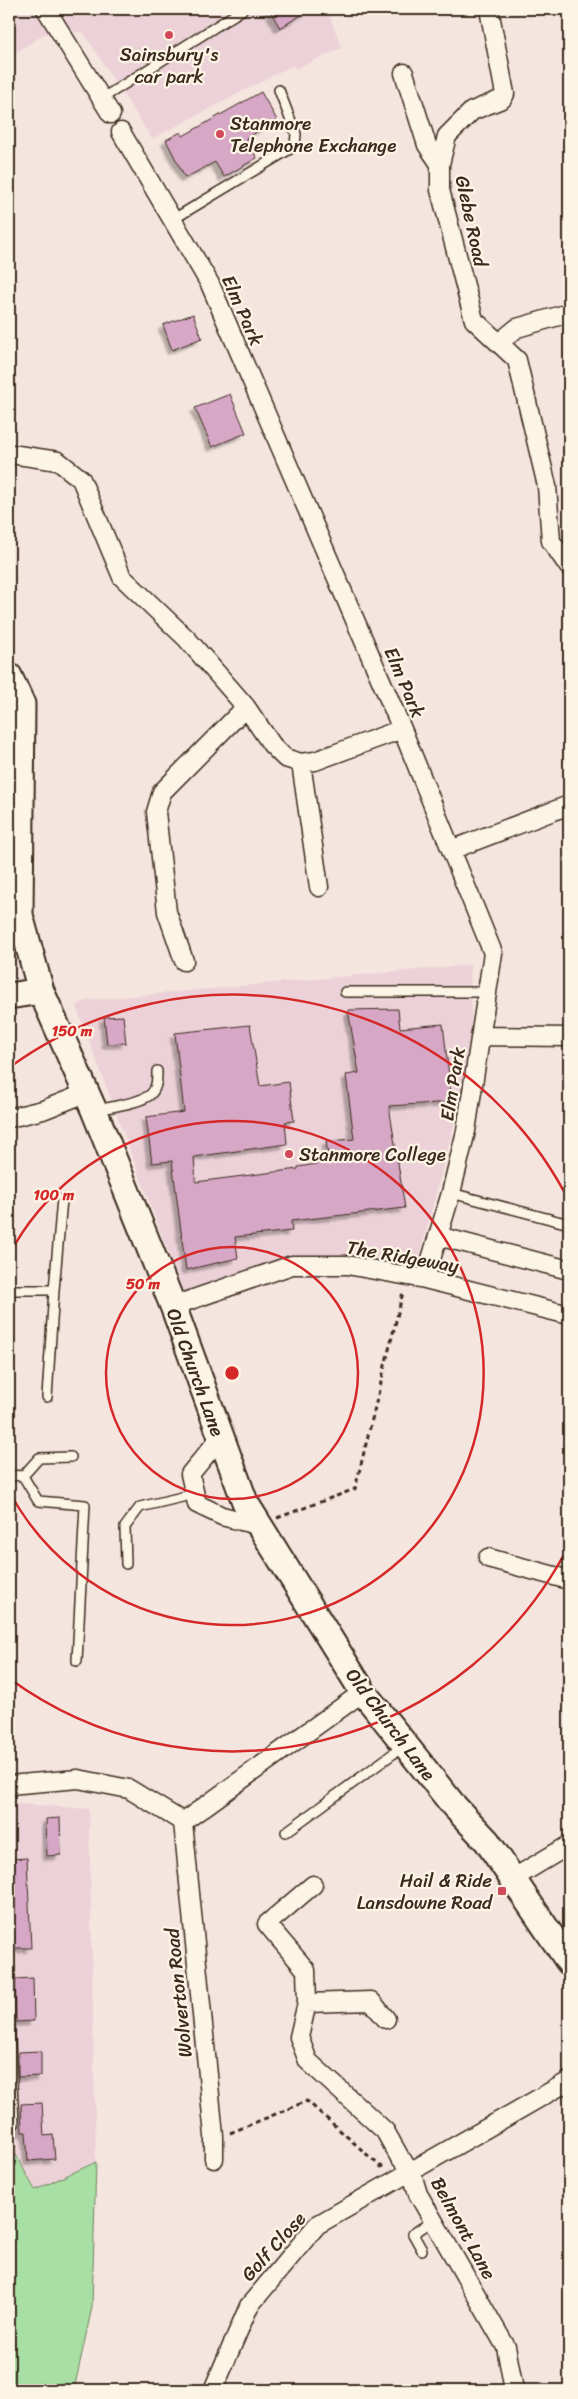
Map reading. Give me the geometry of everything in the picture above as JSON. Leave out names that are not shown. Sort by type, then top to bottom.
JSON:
[{"type":"street","points":[[46,9],[111,114]]},
{"type":"street","name":"Glebe Road","points":[[489,9],[505,94],[502,99],[472,111],[447,136],[440,164],[440,190],[474,320],[500,342],[517,360],[548,486],[552,541],[569,567]]},
{"type":"street","points":[[404,74],[427,146],[440,164]]},
{"type":"street","name":"Elm Park","points":[[121,132],[210,284],[402,729],[493,953],[489,992],[466,1131],[451,1194],[425,1279]]},
{"type":"street","points":[[500,342],[517,328],[569,313]]},
{"type":"street","points":[[9,455],[58,461],[81,479],[122,577],[187,639],[246,707],[272,745],[286,758],[301,764],[315,761],[402,729]]},
{"type":"street","name":"Old Church Lane","points":[[9,676],[22,704],[15,916],[41,991],[90,1101],[173,1306],[244,1502],[363,1692],[454,1806],[488,1841],[569,1962]]},
{"type":"street","points":[[184,961],[167,912],[156,812],[162,792],[246,707]]},
{"type":"street","points":[[301,764],[319,887]]},
{"type":"street","points":[[451,850],[569,805]]},
{"type":"street","points":[[9,996],[41,991]]},
{"type":"street","points":[[481,1036],[569,1037]]},
{"type":"street","points":[[9,1118],[90,1101]]},
{"type":"street","points":[[438,1236],[569,1270]]},
{"type":"street","name":"The Ridgeway","points":[[173,1306],[292,1265],[347,1265],[425,1279],[569,1315]]},
{"type":"street","points":[[220,1438],[190,1474],[197,1504],[222,1516],[257,1525]]},
{"type":"street","points":[[488,1558],[569,1580]]},
{"type":"street","points":[[9,1785],[78,1779],[129,1788],[183,1822],[363,1692]]},
{"type":"street","name":"Wolverton Road","points":[[183,1822],[214,2136],[214,2159]]},
{"type":"street","points":[[514,1878],[569,1846]]},
{"type":"street","points":[[312,1885],[267,1924],[306,1970],[307,2003],[299,2037],[308,2061],[385,2132],[398,2156],[411,2171]]},
{"type":"street","points":[[307,2003],[371,2001],[386,2018]]},
{"type":"street","name":"Belmont Lane","points":[[514,2390],[506,2347],[432,2220],[417,2192],[411,2171],[569,2081]]},
{"type":"street","name":"Golf Close","points":[[213,2390],[249,2306],[317,2225],[411,2171]]},
{"type":"lane","points":[[102,99],[242,10]]},
{"type":"lane","points":[[172,220],[295,146],[296,134],[279,90]]},
{"type":"lane","points":[[345,992],[418,990],[489,992]]},
{"type":"lane","points":[[90,1101],[143,1099],[150,1095],[155,1088],[157,1071]]},
{"type":"lane","points":[[451,1194],[569,1224]]},
{"type":"lane","points":[[47,1397],[62,1198]]},
{"type":"lane","points":[[9,1290],[54,1290]]},
{"type":"lane","points":[[23,1476],[38,1458],[71,1457]]},
{"type":"lane","points":[[9,1475],[23,1476]]},
{"type":"lane","points":[[23,1476],[38,1500],[84,1505],[76,1661]]},
{"type":"lane","points":[[126,1564],[125,1527],[140,1507],[195,1494]]},
{"type":"lane","points":[[286,1832],[405,1745]]},
{"type":"lane","points":[[9,2021],[14,2124]]},
{"type":"lane","points":[[422,2250],[413,2234],[432,2220]]},
{"type":"path","points":[[257,1525],[355,1489],[407,1276]]},
{"type":"path","points":[[214,2136],[225,2134],[307,2101],[381,2167],[390,2161]]},
{"type":"shaded area","points":[[9,9],[349,9],[330,17],[342,48],[295,69],[293,65],[152,139],[83,32],[45,34],[9,57]]},
{"type":"shaded area","name":"Stanmore College","points":[[470,965],[473,1051],[416,1270],[303,1257],[184,1295],[76,1006],[88,1000]]},
{"type":"shaded area","points":[[9,1803],[89,1809],[96,2162],[35,2190],[9,2142]]},
{"type":"green space","points":[[9,2142],[35,2190],[96,2162],[92,2307],[74,2390],[9,2390]]},
{"type":"building","points":[[269,9],[311,9],[280,28]]},
{"type":"building","name":"Stanmore Telephone Exchange","points":[[261,92],[277,120],[246,138],[257,158],[224,177],[215,162],[185,178],[166,140],[181,132],[183,136]]},
{"type":"building","points":[[193,314],[202,338],[172,350],[163,325]]},
{"type":"building","points":[[230,394],[246,433],[212,447],[195,408]]},
{"type":"building","points":[[398,1009],[400,1028],[443,1024],[452,1102],[389,1106],[405,1208],[291,1221],[292,1231],[235,1237],[238,1258],[186,1270],[172,1161],[152,1163],[146,1117],[184,1112],[175,1033],[250,1025],[260,1086],[289,1082],[294,1121],[285,1122],[287,1144],[194,1157],[196,1182],[298,1169],[298,1167],[329,1162],[326,1141],[354,1139],[346,1075],[359,1073],[348,1010]]},
{"type":"building","points":[[123,1016],[126,1043],[107,1044],[104,1017]]},
{"type":"building","points":[[60,1818],[61,1855],[47,1856],[46,1819]]},
{"type":"building","points":[[27,1858],[31,1948],[11,1948],[9,1859]]},
{"type":"building","points":[[33,1978],[34,2021],[16,2022],[15,1979]]},
{"type":"building","points":[[41,2051],[41,2076],[18,2077],[18,2052]]},
{"type":"building","points":[[42,2103],[44,2136],[53,2135],[55,2159],[28,2161],[26,2132],[22,2132],[21,2104]]},
{"type":"place","name":"Sainsbury's car park","points":[[169,35]]},
{"type":"place","name":"Stanmore Telephone Exchange","points":[[220,134]]},
{"type":"place","name":"Stanmore College","points":[[289,1154]]},
{"type":"place","name":"Hail & Ride Lansdowne Road","points":[[502,1891]]}]
